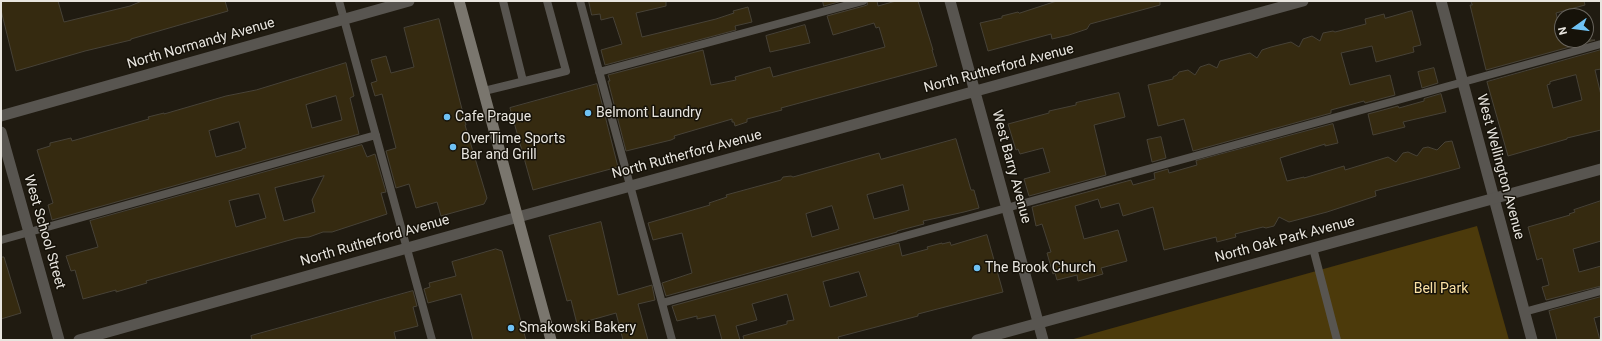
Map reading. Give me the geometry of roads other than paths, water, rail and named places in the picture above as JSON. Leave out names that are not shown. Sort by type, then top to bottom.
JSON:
[{"type":"main road","points":[[459,1],[551,340]]},
{"type":"street","name":"North Normandy Avenue","points":[[1,116],[409,1]]},
{"type":"street","name":"West Barry Avenue","points":[[950,1],[1042,340]]},
{"type":"street","name":"North Rutherford Avenue","points":[[79,340],[518,216],[1303,1]]},
{"type":"street","name":"West Wellington Avenue","points":[[1440,1],[1532,340]]},
{"type":"street","name":"West School Street","points":[[1,132],[59,340]]},
{"type":"street","name":"North Oak Park Avenue","points":[[977,340],[1601,169]]},
{"type":"lane","points":[[339,1],[432,340]]},
{"type":"lane","points":[[503,1],[522,81]]},
{"type":"lane","points":[[484,91],[566,71],[548,1]]},
{"type":"lane","points":[[580,1],[672,340]]},
{"type":"lane","points":[[599,72],[862,1]]},
{"type":"lane","points":[[662,303],[1601,44]]},
{"type":"lane","points":[[1,240],[376,135]]},
{"type":"lane","points":[[1313,248],[1337,340]]},
{"type":"lane","points":[[1524,312],[1601,291]]},
{"type":"place","name":"Belmont Laundry","points":[[588,113]]},
{"type":"place","name":"Cafe Prague","points":[[447,117]]},
{"type":"place","name":"OverTime Sports Bar and Grill","points":[[453,147]]},
{"type":"place","name":"The Brook Church","points":[[977,268]]},
{"type":"place","name":"Smakowski Bakery","points":[[511,328]]},
{"type":"park label","name":"Bell Park","points":[[1441,289]]}]
